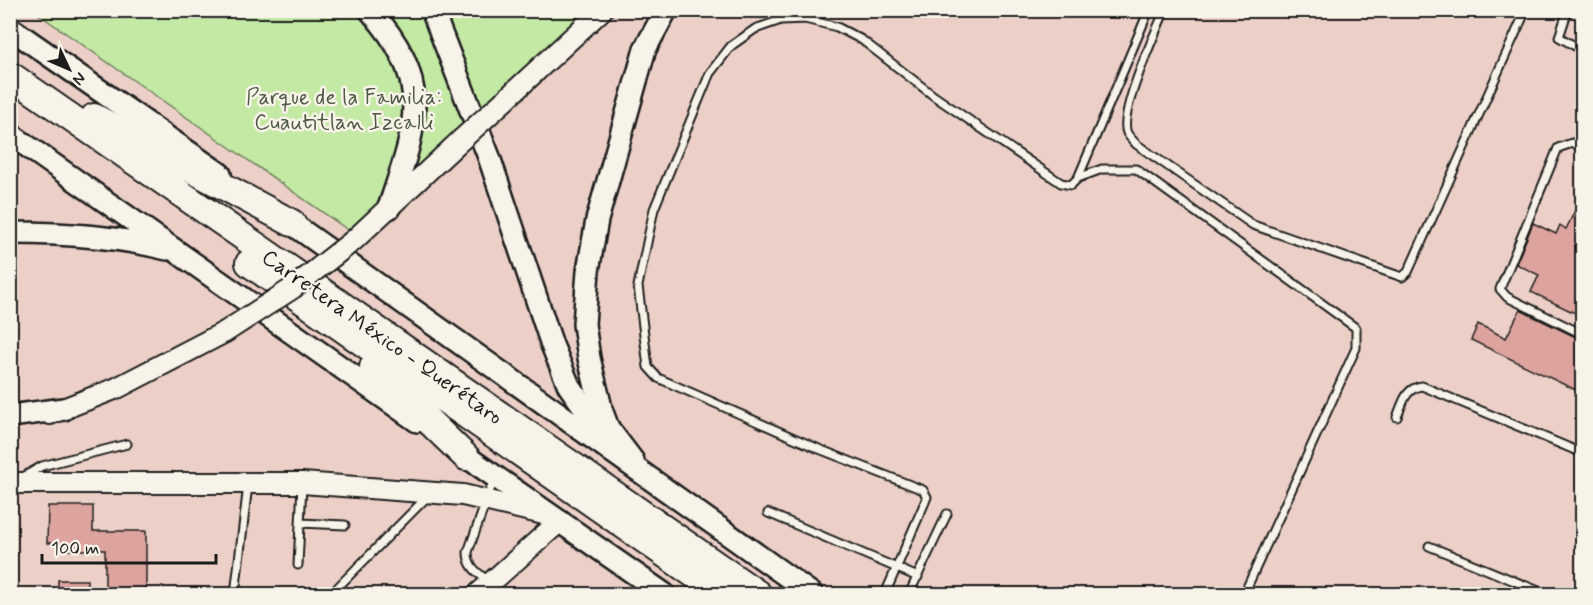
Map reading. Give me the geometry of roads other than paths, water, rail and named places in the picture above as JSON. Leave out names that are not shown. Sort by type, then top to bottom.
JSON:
[{"type":"highway","points":[[10,73],[292,224]]},
{"type":"highway","name":"Carretera México - Querétaro","points":[[10,73],[758,594]]},
{"type":"highway","name":"Carretera México - Querétaro","points":[[10,92],[314,311],[722,594]]},
{"type":"highway","points":[[314,311],[466,457]]},
{"type":"main road","points":[[370,10],[397,46],[414,92],[416,115],[413,135],[389,208]]},
{"type":"main road","points":[[432,10],[489,157],[552,345],[569,386],[584,407],[608,428],[648,480]]},
{"type":"main road","points":[[10,426],[64,410],[148,374],[225,332],[293,288],[354,240],[602,10]]},
{"type":"main road","points":[[608,428],[589,358],[584,324],[588,271],[597,220],[626,109],[645,49],[666,10]]},
{"type":"main road","points":[[10,28],[292,224],[648,480],[812,594]]},
{"type":"main road","points":[[10,134],[180,252],[466,457],[664,594]]},
{"type":"main road","points":[[10,233],[58,233],[106,238],[138,242],[180,252]]},
{"type":"main road","points":[[10,416],[64,410]]},
{"type":"main road","points":[[11,483],[302,483],[463,495],[556,518]]},
{"type":"main road","points":[[484,589],[556,518]]},
{"type":"lane","points":[[885,594],[926,502],[927,497],[923,490],[819,448],[658,378],[648,367],[638,286],[654,209],[710,73],[731,46],[755,29],[781,20],[805,19],[837,27],[862,40],[934,96],[1061,183],[1071,185],[1078,178],[1149,10]]},
{"type":"lane","points":[[1165,10],[1142,67],[1125,122],[1127,134],[1136,144],[1253,225],[1402,277],[1408,272],[1526,10]]},
{"type":"lane","points":[[1568,10],[1559,37],[1581,46]]},
{"type":"lane","points":[[1582,148],[1572,143],[1558,148],[1500,289],[1507,297],[1582,334]]},
{"type":"lane","points":[[1078,178],[1102,168],[1136,169],[1356,328],[1356,348],[1244,594]]},
{"type":"lane","points":[[1397,417],[1407,393],[1413,387],[1422,386],[1582,453]]},
{"type":"lane","points":[[11,483],[42,466],[127,444]]},
{"type":"lane","points":[[484,589],[468,562],[468,552],[495,477]]},
{"type":"lane","points":[[235,594],[248,483]]},
{"type":"lane","points":[[298,566],[302,483]]},
{"type":"lane","points":[[338,588],[430,494]]},
{"type":"lane","points":[[768,513],[918,577]]},
{"type":"lane","points":[[909,594],[947,514]]},
{"type":"lane","points":[[300,523],[345,525]]},
{"type":"lane","points":[[1429,546],[1546,594]]},
{"type":"park label","name":"Parque de la Familia: Cuautitlan Izcalli","points":[[344,108]]}]
